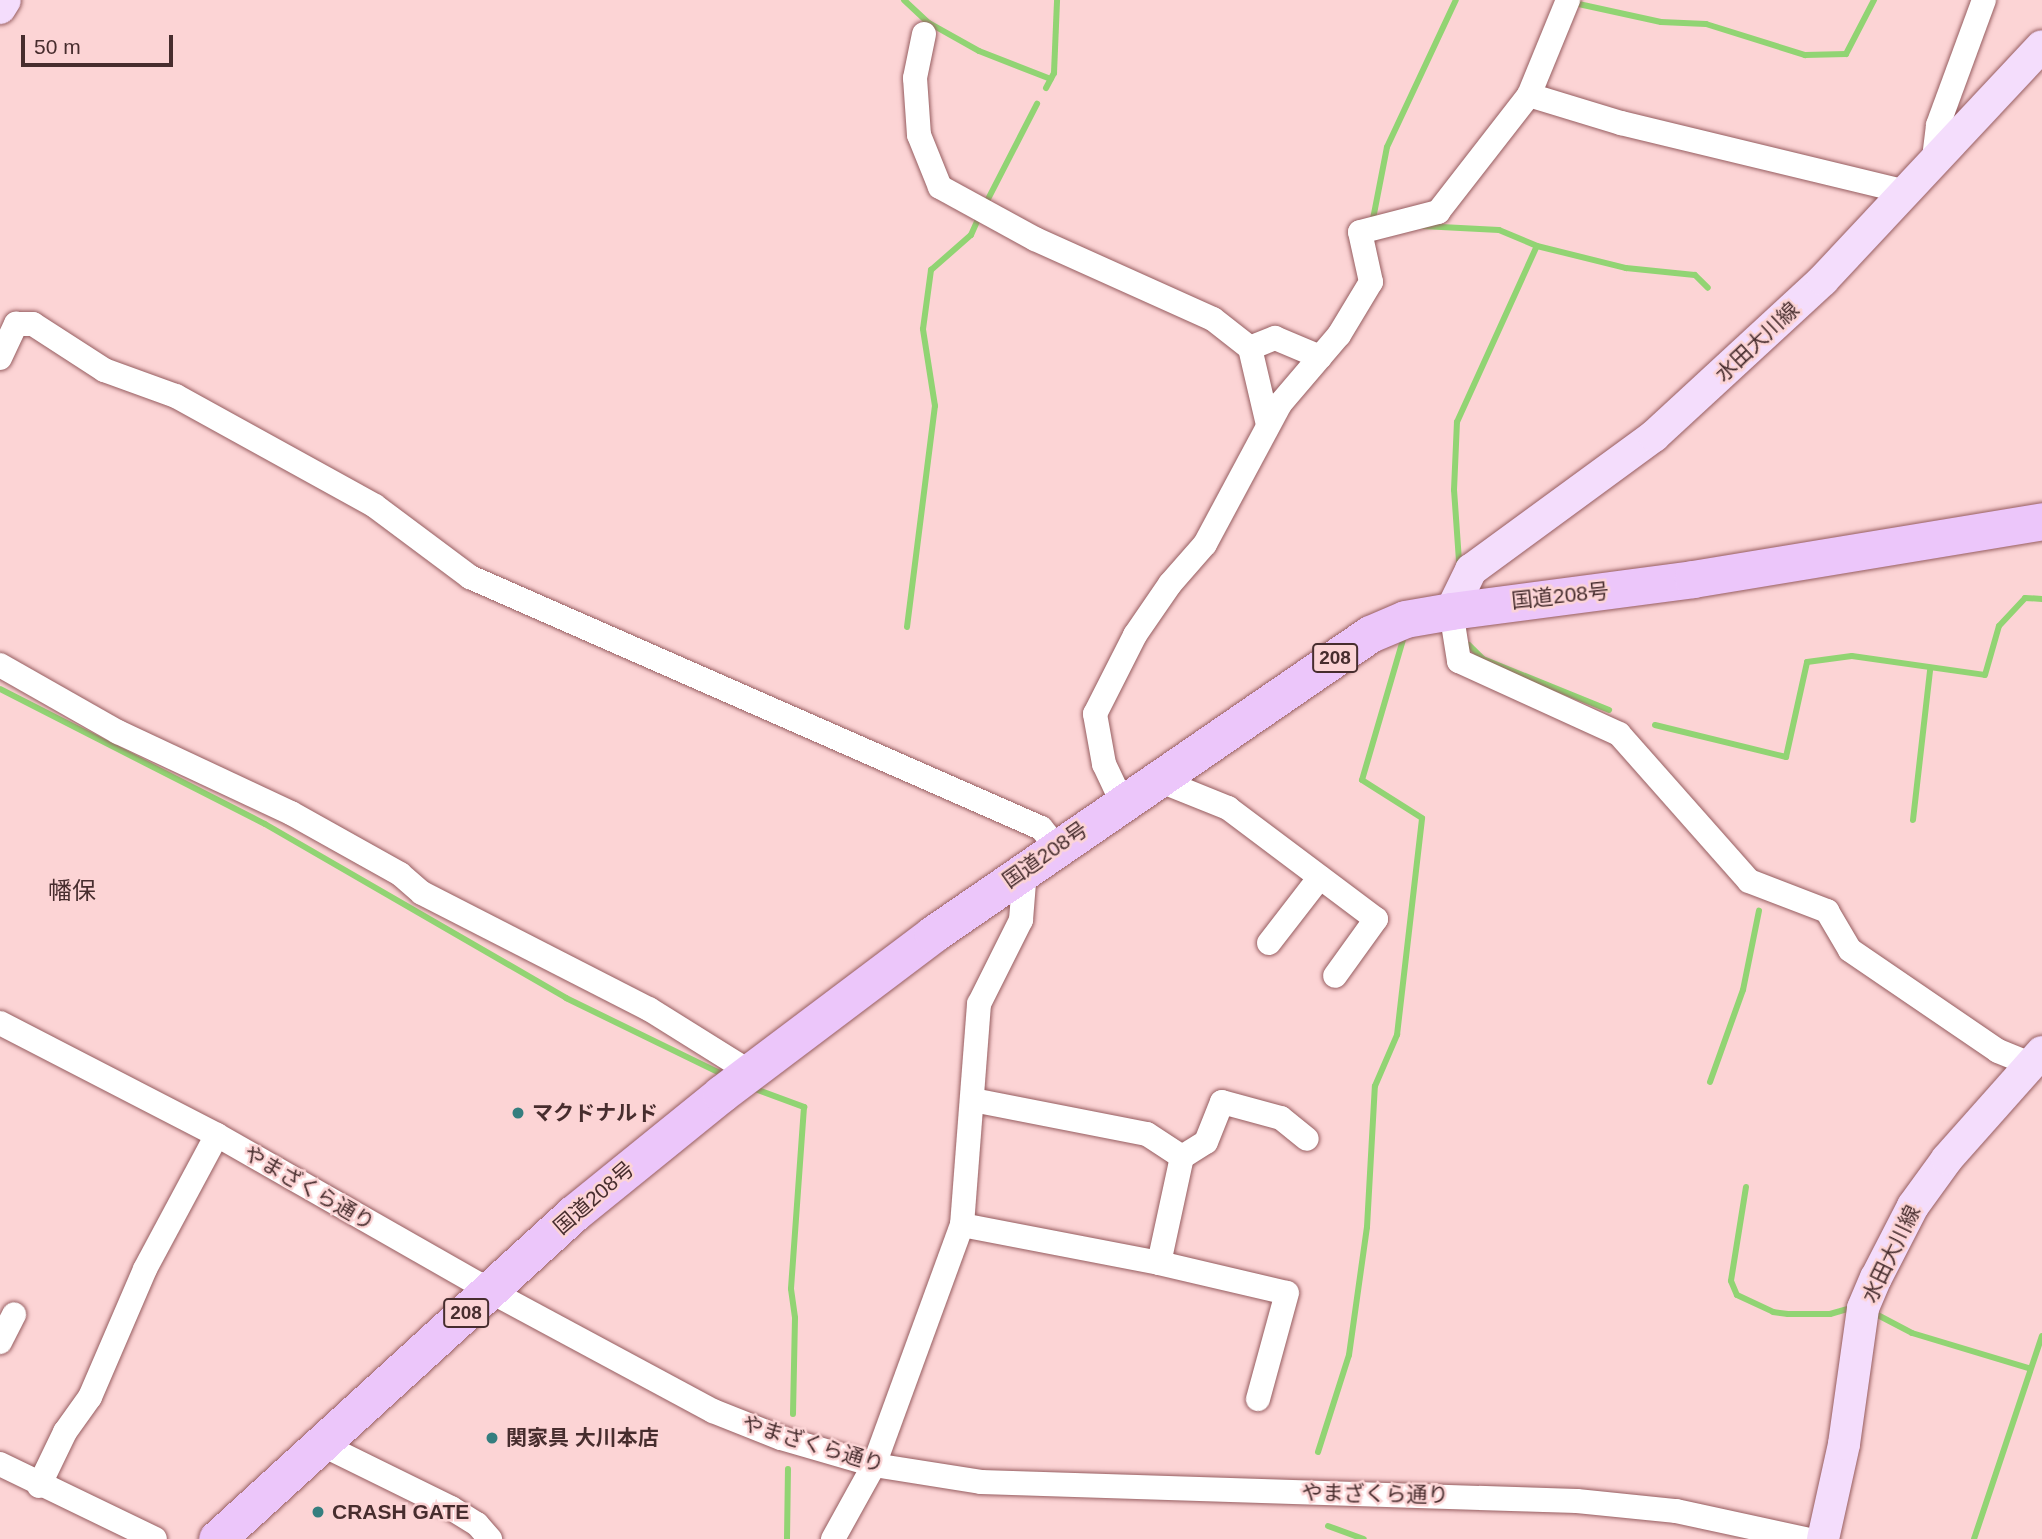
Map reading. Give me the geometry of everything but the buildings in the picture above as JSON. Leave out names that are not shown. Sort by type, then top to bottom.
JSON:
[{"type":"highway","name":"国道208号","points":[[217,1539],[584,1205],[739,1081],[1057,847],[1370,634],[1405,619],[1451,611],[1693,579],[2042,521]]},
{"type":"main road","points":[[0,8],[5,0]]},
{"type":"main road","name":"水田大川線","points":[[1451,611],[1471,570],[1654,436],[1823,280],[1902,191],[2042,46]]},
{"type":"main road","name":"水田大川線","points":[[1823,1539],[1844,1444],[1863,1308],[1875,1278],[1913,1206],[1947,1159],[2036,1058]]},
{"type":"street","points":[[1122,802],[1104,764],[1095,714],[1135,635],[1170,584],[1205,544],[1268,425],[1320,357],[1371,282],[1360,232],[1438,212],[1529,95],[1568,0]]},
{"type":"street","points":[[1934,158],[1946,101],[1984,0]]},
{"type":"street","points":[[924,34],[915,78],[919,135],[940,187],[1213,319],[1250,348],[1268,425]]},
{"type":"street","points":[[1529,95],[1621,123],[1902,191]]},
{"type":"street","points":[[0,358],[16,324],[33,324],[104,370],[176,396],[375,506],[470,577],[1041,828],[1057,847]]},
{"type":"street","points":[[1250,348],[1275,338],[1320,357]]},
{"type":"street","points":[[1451,611],[1459,661],[1619,734],[1749,881],[1827,911],[1850,950],[1998,1051],[2036,1058]]},
{"type":"street","points":[[0,665],[118,732],[291,813],[400,874],[422,893],[649,1009],[739,1081]]},
{"type":"street","points":[[1156,779],[1228,808],[1376,919],[1335,976]]},
{"type":"street","points":[[833,1539],[874,1465],[962,1225],[979,1004],[1021,920],[1025,870]]},
{"type":"street","points":[[1269,943],[1320,877]]},
{"type":"street","name":"やまざくら通り","points":[[0,1023],[217,1135],[490,1291],[713,1411],[781,1438],[874,1465],[981,1482],[1577,1501],[1676,1511],[1806,1539]]},
{"type":"street","points":[[973,1100],[1147,1134],[1182,1157]]},
{"type":"street","points":[[1159,1263],[1182,1157],[1206,1142],[1222,1102],[1281,1118],[1307,1139]]},
{"type":"street","points":[[38,1486],[65,1432],[90,1397],[145,1269],[217,1135]]},
{"type":"street","points":[[962,1225],[1159,1263],[1287,1293],[1258,1399]]},
{"type":"street","points":[[0,1342],[14,1314]]},
{"type":"street","points":[[321,1444],[451,1508],[477,1524],[490,1539]]},
{"type":"street","points":[[0,1464],[38,1486],[155,1539]]},
{"type":"waterway","points":[[904,0],[929,23],[979,51],[1051,79]]},
{"type":"waterway","points":[[1046,88],[1054,73],[1057,0]]},
{"type":"waterway","points":[[1373,219],[1387,147],[1456,0]]},
{"type":"waterway","points":[[1574,3],[1661,22],[1706,24],[1805,55],[1846,54],[1874,0]]},
{"type":"waterway","points":[[985,205],[1037,104]]},
{"type":"waterway","points":[[907,627],[935,406],[923,329],[931,270],[971,235],[980,215]]},
{"type":"waterway","points":[[1422,226],[1499,230],[1537,246],[1626,268],[1695,275],[1708,288]]},
{"type":"waterway","points":[[1459,561],[1454,490],[1457,422],[1537,246]]},
{"type":"waterway","points":[[1655,725],[1786,757],[1807,662],[1852,656],[1985,675],[1999,626],[2025,598],[2042,599]]},
{"type":"waterway","points":[[1318,1452],[1349,1355],[1367,1227],[1375,1086],[1397,1035],[1422,818],[1362,780],[1404,636]]},
{"type":"waterway","points":[[1469,645],[1483,659],[1609,710]]},
{"type":"waterway","points":[[1913,820],[1930,670]]},
{"type":"waterway","points":[[0,689],[265,824],[566,998],[724,1075]]},
{"type":"waterway","points":[[1710,1082],[1743,990],[1759,911]]},
{"type":"waterway","points":[[750,1087],[804,1107],[791,1289],[795,1318],[793,1414]]},
{"type":"waterway","points":[[1746,1187],[1731,1281],[1737,1295],[1773,1312],[1788,1314],[1830,1314],[1854,1307]]},
{"type":"waterway","points":[[1872,1312],[1912,1333],[2028,1368]]},
{"type":"waterway","points":[[1974,1539],[2042,1336]]},
{"type":"waterway","points":[[787,1539],[788,1469]]},
{"type":"waterway","points":[[1328,1526],[1364,1539]]},
{"type":"place","name":"マクドナルド","points":[[518,1113]]},
{"type":"place","name":"関家具 大川本店","points":[[492,1438]]},
{"type":"place","name":"CRASH GATE","points":[[318,1512]]},
{"type":"district","name":"幡保","points":[[72,891]]}]
